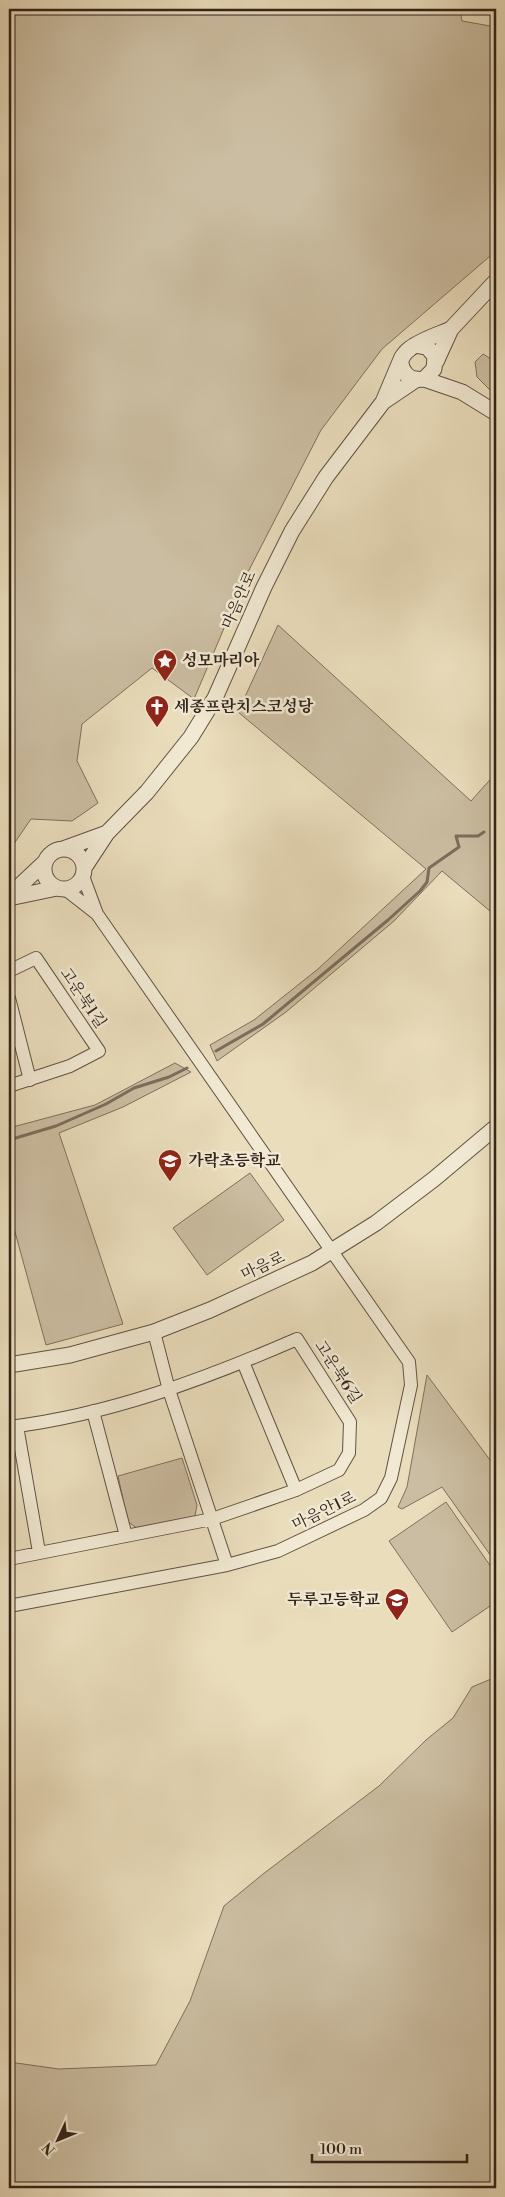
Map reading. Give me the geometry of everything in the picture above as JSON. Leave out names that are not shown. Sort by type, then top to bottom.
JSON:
[{"type":"street","points":[[383,402],[432,373],[451,329],[496,281]]},
{"type":"street","points":[[383,402],[407,349],[451,329]]},
{"type":"street","points":[[415,345],[427,347],[435,356],[436,363],[462,392]]},
{"type":"street","points":[[402,357],[404,372],[462,392],[496,413]]},
{"type":"street","name":"마음안로","points":[[106,833],[147,792],[190,737],[215,698],[264,587],[292,531],[326,477],[383,402]]},
{"type":"street","points":[[9,897],[52,853],[106,833]]},
{"type":"street","points":[[9,897],[76,885],[106,833]]},
{"type":"street","points":[[63,849],[69,850],[79,857],[98,914]]},
{"type":"street","points":[[45,862],[44,868],[47,880],[98,914]]},
{"type":"street","name":"마음안1로","points":[[9,1606],[227,1565],[278,1551],[364,1510],[381,1498],[391,1478],[411,1385],[409,1362],[98,914]]},
{"type":"street","name":"고운북1길","points":[[9,971],[36,958],[99,1050],[70,1066],[9,1086]]},
{"type":"street","points":[[9,998],[30,1080]]},
{"type":"street","name":"마음로","points":[[9,1365],[70,1355],[154,1332],[210,1310],[312,1262],[376,1223],[434,1179],[496,1127]]},
{"type":"street","points":[[154,1332],[169,1390],[227,1565]]},
{"type":"street","name":"고운북6길","points":[[9,1559],[212,1519],[296,1490],[339,1470],[349,1453],[350,1422],[297,1339],[169,1390],[94,1411],[13,1427]]},
{"type":"street","points":[[243,1362],[296,1490]]},
{"type":"street","points":[[94,1411],[126,1536]]},
{"type":"street","points":[[13,1427],[39,1552]]},
{"type":"shaded area","points":[[9,9],[460,9],[462,21],[496,27],[496,251],[382,349],[321,430],[247,574],[194,699],[152,668],[82,724],[77,761],[98,803],[72,821],[31,819],[9,851]]},
{"type":"shaded area","points":[[483,354],[496,362],[496,396],[477,377],[475,362]]},
{"type":"shaded area","points":[[278,625],[471,801],[496,773],[496,811],[490,818],[496,824],[496,916],[442,871],[394,921],[286,1012],[217,1061],[210,1045],[254,1020],[318,969],[426,869],[238,712]]},
{"type":"shaded area","points":[[175,1063],[191,1072],[123,1107],[59,1133],[123,1324],[46,1345],[9,1210],[9,1128],[95,1105]]},
{"type":"shaded area","points":[[250,1173],[284,1220],[207,1275],[173,1228]]},
{"type":"shaded area","points":[[427,1375],[496,1468],[496,1563],[442,1487],[402,1509],[398,1507],[407,1487]]},
{"type":"shaded area","points":[[182,1458],[197,1505],[195,1516],[137,1528],[128,1522],[118,1476]]},
{"type":"shaded area","points":[[446,1502],[496,1574],[496,1602],[452,1632],[389,1541]]},
{"type":"shaded area","points":[[496,1677],[496,2188],[9,2188],[9,2062],[59,2069],[156,2065],[190,2001],[224,1906],[379,1786],[426,1740],[453,1718],[472,1687]]},
{"type":"waterway","points":[[216,1051],[263,1024],[388,920],[420,891],[427,882],[429,868],[459,847],[456,836],[478,836],[484,832]]},
{"type":"waterway","points":[[9,1140],[56,1126],[106,1104],[134,1088],[169,1077],[187,1068]]},
{"type":"place","name":"성모마리아","points":[[165,682]]},
{"type":"place","name":"세종프란치스코성당","points":[[157,728]]},
{"type":"place","name":"가락초등학교","points":[[170,1182]]},
{"type":"place","name":"두루고등학교","points":[[397,1621]]}]
